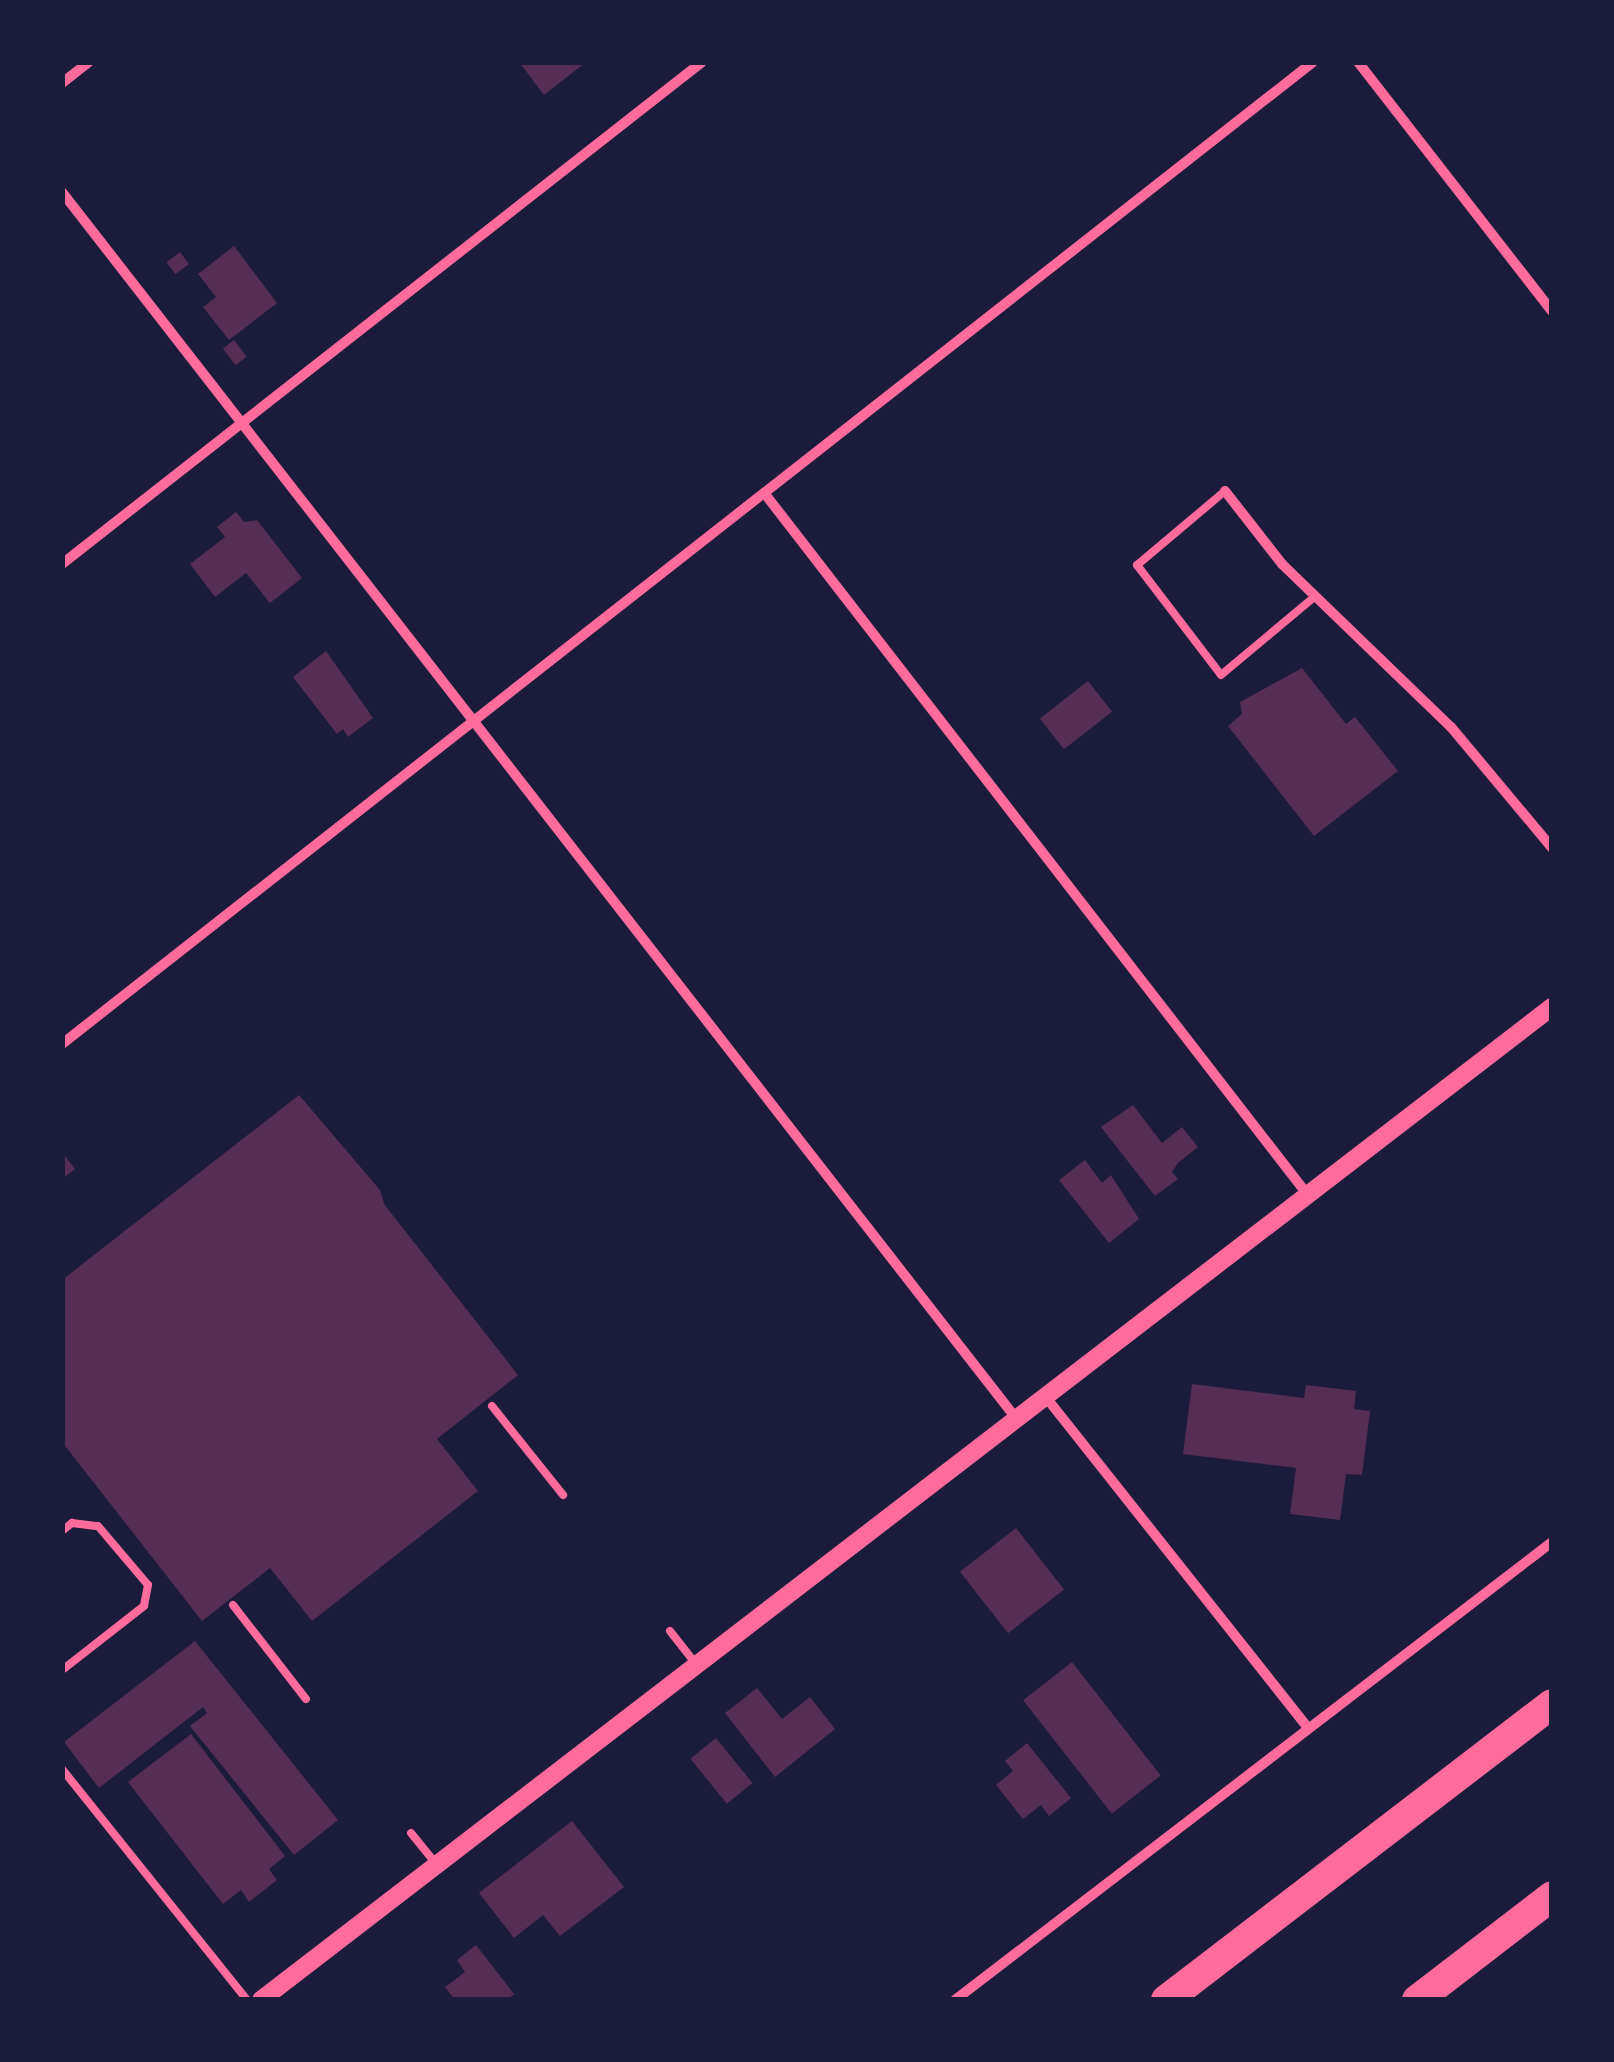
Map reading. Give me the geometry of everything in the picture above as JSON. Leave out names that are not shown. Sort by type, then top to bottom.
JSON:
[{"type":"highway","points":[[1166,2000],[1552,1704]]},
{"type":"highway","points":[[1417,2000],[1552,1896]]},
{"type":"street","points":[[62,83],[89,62]]},
{"type":"street","points":[[62,564],[702,62]]},
{"type":"street","points":[[62,1044],[1313,62]]},
{"type":"street","points":[[1358,62],[1552,311]]},
{"type":"street","points":[[62,192],[1014,1417]]},
{"type":"street","points":[[1225,491],[1313,598],[1451,727],[1552,848]]},
{"type":"street","points":[[766,494],[1307,1194]]},
{"type":"street","points":[[260,2000],[1014,1417],[1552,1008]]},
{"type":"street","points":[[1045,1395],[1308,1728]]},
{"type":"street","points":[[955,2000],[1552,1542]]},
{"type":"lane","points":[[1225,491],[1136,564],[1221,675],[1313,598]]},
{"type":"lane","points":[[492,1406],[563,1495]]},
{"type":"lane","points":[[62,1530],[72,1523],[98,1526],[148,1585],[144,1606],[62,1670]]},
{"type":"lane","points":[[232,1605],[306,1698]]},
{"type":"lane","points":[[670,1631],[696,1664]]},
{"type":"lane","points":[[62,1768],[247,2000]]},
{"type":"lane","points":[[411,1833],[436,1864]]},
{"type":"building","points":[[519,62],[586,62],[544,95]]},
{"type":"building","points":[[234,246],[277,303],[229,340],[203,307],[216,297],[198,274]]},
{"type":"building","points":[[180,252],[189,264],[175,274],[166,262]]},
{"type":"building","points":[[234,340],[247,357],[235,365],[223,348]]},
{"type":"building","points":[[236,512],[244,522],[257,520],[302,578],[270,603],[246,573],[215,597],[190,564],[225,537],[217,527]]},
{"type":"building","points":[[326,651],[373,718],[348,737],[343,729],[337,734],[293,677]]},
{"type":"building","points":[[1302,668],[1346,724],[1355,717],[1398,771],[1314,836],[1228,726],[1242,714],[1240,702]]},
{"type":"building","points":[[1088,681],[1112,712],[1064,749],[1040,719]]},
{"type":"building","points":[[299,1095],[380,1190],[384,1204],[518,1375],[437,1439],[478,1491],[312,1621],[270,1568],[202,1621],[62,1442],[62,1280]]},
{"type":"building","points":[[1133,1105],[1162,1143],[1182,1127],[1198,1147],[1172,1172],[1178,1179],[1155,1196],[1101,1127]]},
{"type":"building","points":[[62,1152],[75,1169],[62,1179]]},
{"type":"building","points":[[1085,1160],[1102,1183],[1111,1175],[1139,1219],[1109,1243],[1059,1180]]},
{"type":"building","points":[[1192,1384],[1304,1398],[1306,1385],[1356,1391],[1354,1409],[1370,1411],[1362,1475],[1346,1474],[1340,1520],[1290,1514],[1296,1468],[1183,1454]]},
{"type":"building","points":[[1016,1528],[1064,1589],[1008,1633],[960,1572]]},
{"type":"building","points":[[195,1641],[338,1820],[294,1855],[190,1726],[207,1713],[203,1707],[99,1788],[64,1742]]},
{"type":"building","points":[[1072,1662],[1161,1775],[1112,1814],[1023,1700]]},
{"type":"building","points":[[757,1688],[782,1719],[810,1697],[835,1729],[775,1777],[725,1713]]},
{"type":"building","points":[[191,1734],[285,1856],[269,1869],[277,1880],[249,1902],[241,1890],[223,1904],[128,1782]]},
{"type":"building","points":[[716,1738],[753,1783],[727,1804],[690,1759]]},
{"type":"building","points":[[1027,1743],[1071,1798],[1049,1816],[1041,1805],[1023,1819],[996,1785],[1013,1771],[1005,1761]]},
{"type":"building","points":[[572,1821],[624,1887],[560,1936],[543,1915],[514,1938],[479,1893]]},
{"type":"building","points":[[476,1945],[514,1994],[507,2000],[455,2000],[445,1987],[465,1972],[457,1960]]}]
